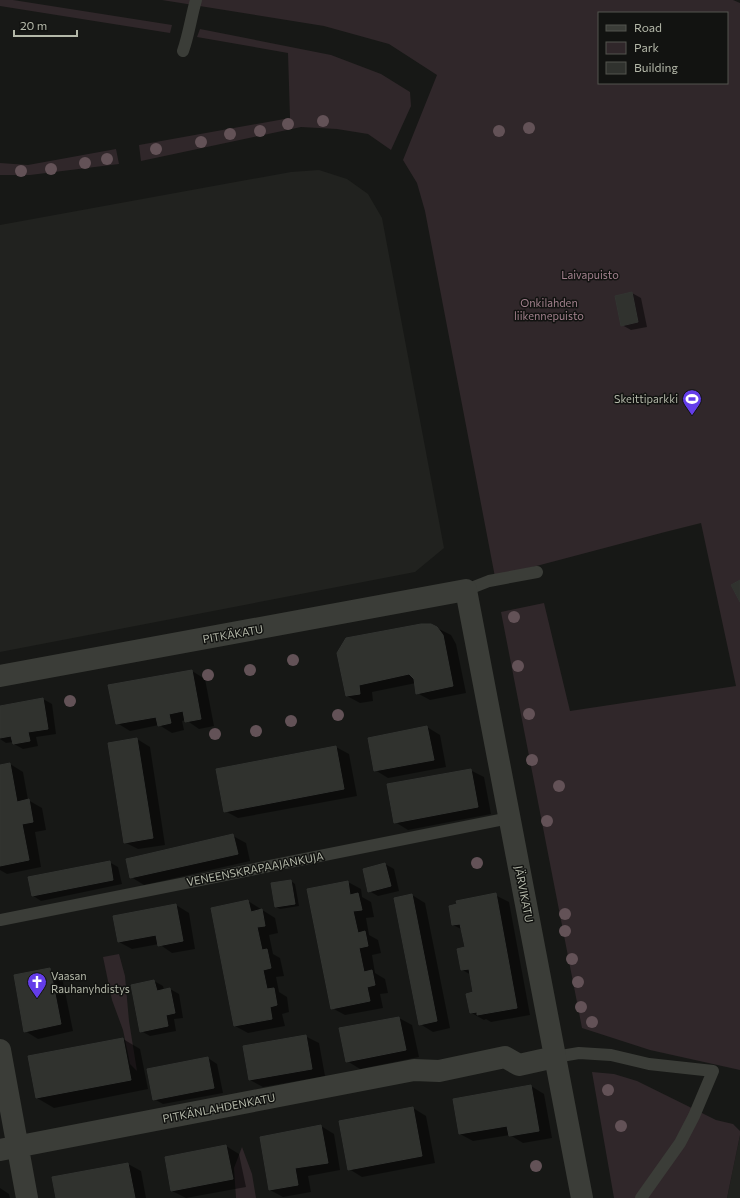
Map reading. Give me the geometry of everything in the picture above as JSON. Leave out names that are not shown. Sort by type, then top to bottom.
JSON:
[{"type":"street","name":"PITKÄKATU","points":[[0,676],[466,590]]},
{"type":"street","name":"JÄRVIKATU","points":[[466,590],[582,1198]]},
{"type":"street","points":[[0,1050],[9,1148],[27,1198]]},
{"type":"street","name":"PITKÄNLAHDENKATU","points":[[9,1148],[414,1070],[438,1071],[505,1057],[519,1065],[555,1057]]},
{"type":"lane","points":[[183,51],[196,0]]},
{"type":"lane","points":[[466,590],[490,581],[537,572]]},
{"type":"lane","name":"VENEENSKRAPAAJANKUJA","points":[[0,920],[510,818]]},
{"type":"lane","points":[[555,1057],[579,1053],[611,1055],[649,1064],[713,1071],[694,1116],[680,1143],[641,1198]]},
{"type":"shaded area","points":[[319,170],[347,179],[368,194],[382,218],[444,548],[415,572],[0,652],[0,225],[291,172]]},
{"type":"shaded area","points":[[740,1135],[740,1198],[727,1198]]},
{"type":"green space","points":[[0,0],[13,0],[172,25],[170,33],[0,6]]},
{"type":"green space","name":"Laivapuisto","points":[[162,0],[733,0],[740,3],[740,1070],[650,1050],[582,1028],[501,612],[544,603],[570,711],[736,686],[701,523],[495,577],[425,211],[417,183],[403,160],[437,75],[389,44],[324,26]]},
{"type":"green space","points":[[200,29],[331,55],[381,74],[410,92],[411,106],[391,150],[368,134],[337,129],[301,127],[141,161],[139,145],[290,118],[288,53],[197,37]]},
{"type":"green space","points":[[116,149],[119,164],[30,175],[0,175],[0,163],[28,165]]},
{"type":"green space","points":[[119,954],[125,976],[129,1021],[137,1071],[130,1064],[123,1030],[112,1000],[103,957]]},
{"type":"green space","points":[[592,1072],[614,1074],[637,1081],[716,1120],[733,1124],[740,1131],[740,1135],[727,1198],[614,1198]]},
{"type":"green space","points":[[242,1147],[252,1174],[256,1198],[236,1198],[234,1168]]},
{"type":"building","points":[[632,292],[638,322],[621,326],[615,296]]},
{"type":"building","points":[[740,580],[740,602],[731,585]]},
{"type":"building","points":[[421,624],[431,624],[437,627],[443,635],[453,686],[416,694],[414,679],[409,674],[359,685],[360,694],[346,696],[337,653],[346,638]]},
{"type":"building","points":[[192,670],[201,719],[185,722],[183,711],[169,714],[171,723],[158,726],[156,717],[116,724],[108,685]]},
{"type":"building","points":[[43,698],[48,729],[28,732],[30,741],[13,744],[11,736],[0,738],[0,706]]},
{"type":"building","points":[[427,726],[434,760],[374,771],[368,738]]},
{"type":"building","points":[[137,738],[153,838],[124,843],[108,743]]},
{"type":"building","points":[[336,746],[344,789],[224,812],[216,769]]},
{"type":"building","points":[[10,763],[17,802],[29,799],[33,822],[22,824],[29,860],[0,866],[0,765]]},
{"type":"building","points":[[471,769],[478,807],[394,823],[387,784]]},
{"type":"building","points":[[233,834],[238,854],[130,878],[126,859]]},
{"type":"building","points":[[110,861],[113,880],[32,896],[28,877]]},
{"type":"building","points":[[385,863],[391,886],[368,892],[363,869]]},
{"type":"building","points":[[291,880],[295,904],[275,907],[271,883]]},
{"type":"building","points":[[348,881],[350,895],[358,893],[362,910],[353,911],[358,933],[365,931],[368,946],[359,948],[364,972],[372,970],[375,985],[367,987],[370,1001],[331,1009],[307,889]]},
{"type":"building","points":[[496,893],[517,1008],[477,1015],[477,1012],[470,1013],[466,994],[473,992],[469,969],[461,970],[457,949],[465,947],[460,924],[452,925],[449,906],[457,904],[456,901]]},
{"type":"building","points":[[412,894],[437,1021],[419,1025],[394,898]]},
{"type":"building","points":[[248,900],[251,912],[262,909],[265,926],[257,927],[262,950],[267,949],[271,968],[263,970],[267,989],[274,988],[277,1005],[270,1007],[272,1019],[234,1026],[211,908]]},
{"type":"building","points":[[176,904],[183,941],[158,946],[156,935],[118,942],[113,916]]},
{"type":"building","name":"Vaasan Rauhanyhdistys","points":[[50,968],[61,1024],[24,1032],[14,975]]},
{"type":"building","points":[[154,980],[157,991],[170,988],[175,1013],[166,1015],[168,1026],[140,1032],[131,985]]},
{"type":"building","points":[[399,1017],[406,1050],[346,1062],[339,1028]]},
{"type":"building","points":[[306,1035],[312,1069],[249,1080],[243,1046]]},
{"type":"building","points":[[123,1038],[131,1080],[36,1098],[28,1056]]},
{"type":"building","points":[[208,1057],[214,1088],[153,1100],[147,1069]]},
{"type":"building","points":[[531,1085],[539,1131],[509,1136],[507,1126],[459,1134],[453,1099]]},
{"type":"building","points":[[413,1107],[422,1156],[348,1170],[339,1121]]},
{"type":"building","points":[[321,1125],[328,1163],[295,1168],[298,1185],[269,1190],[260,1137]]},
{"type":"building","points":[[226,1145],[233,1179],[171,1191],[165,1157]]},
{"type":"building","points":[[128,1163],[135,1198],[56,1198],[52,1177]]},
{"type":"place","name":"Skeittiparkki","points":[[692,416]]},
{"type":"place","name":"Vaasan Rauhanyhdistys","points":[[37,999]]},
{"type":"park label","name":"Onkilahden liikennepuisto","points":[[549,309]]}]
